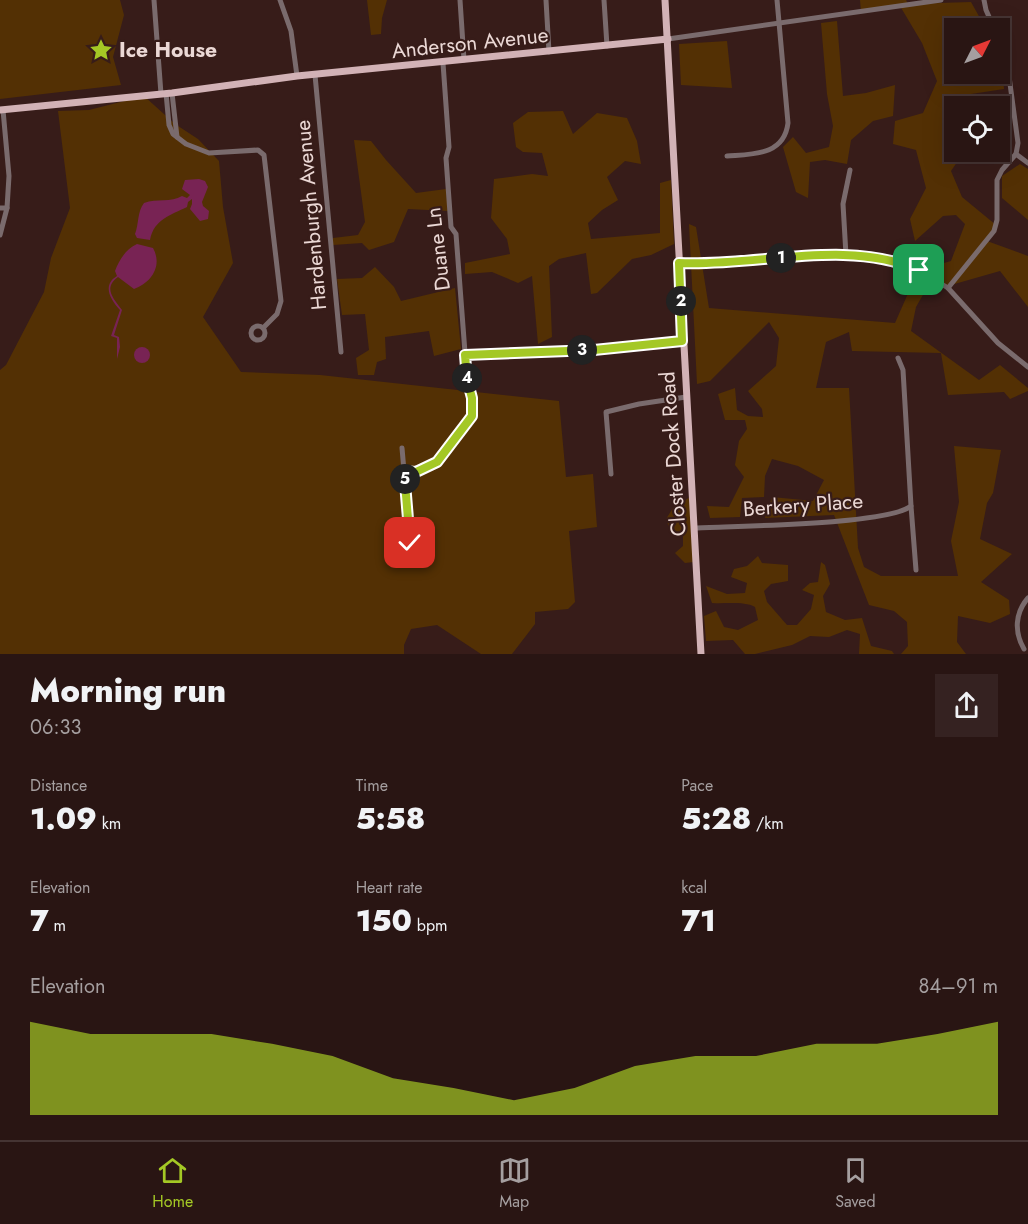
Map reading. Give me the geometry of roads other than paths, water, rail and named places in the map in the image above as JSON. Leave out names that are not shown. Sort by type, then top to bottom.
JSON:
[{"type":"main road","name":"Closter Dock Road","points":[[665,0],[701,654]]},
{"type":"main road","name":"Anderson Avenue","points":[[1,110],[166,93],[297,76],[668,39]]},
{"type":"street","points":[[154,0],[169,124],[173,134],[186,144],[209,153],[258,150],[264,154],[281,301],[277,314],[263,328]]},
{"type":"street","points":[[280,0],[291,31],[297,76]]},
{"type":"street","points":[[460,0],[464,60]]},
{"type":"street","points":[[546,0],[549,52]]},
{"type":"street","points":[[604,0],[607,46]]},
{"type":"street","points":[[726,156],[769,151],[786,135],[788,123],[777,0]]},
{"type":"street","name":"Anderson Avenue","points":[[668,39],[941,0]]},
{"type":"street","points":[[984,0],[990,18]]},
{"type":"street","name":"Duane Ln","points":[[404,471],[416,472],[437,462],[472,416],[456,234],[451,227],[446,158],[449,147],[443,63]]},
{"type":"street","name":"Hardenburgh Avenue","points":[[315,75],[341,352]]},
{"type":"street","points":[[948,288],[994,231],[997,219],[997,180],[1002,170],[1016,154],[1018,143],[1010,84]]},
{"type":"street","points":[[0,235],[9,176],[1,110]]},
{"type":"street","points":[[1016,154],[1028,163]]},
{"type":"street","points":[[846,255],[843,204],[849,171]]},
{"type":"street","points":[[679,263],[705,264],[753,259],[846,255],[871,256],[896,261],[919,270],[948,288],[998,343],[1028,368]]},
{"type":"street","points":[[465,355],[594,350],[682,341]]},
{"type":"street","points":[[898,358],[903,370],[916,570]]},
{"type":"street","points":[[611,474],[606,412],[686,397]]},
{"type":"street","points":[[402,448],[410,543]]},
{"type":"street","name":"Berkery Place","points":[[695,528],[871,518],[901,512],[911,506]]},
{"type":"street","points":[[1024,649],[1017,636],[1017,629],[1022,604],[1028,598]]},
{"type":"place","name":"Ice House","points":[[101,50]]}]
